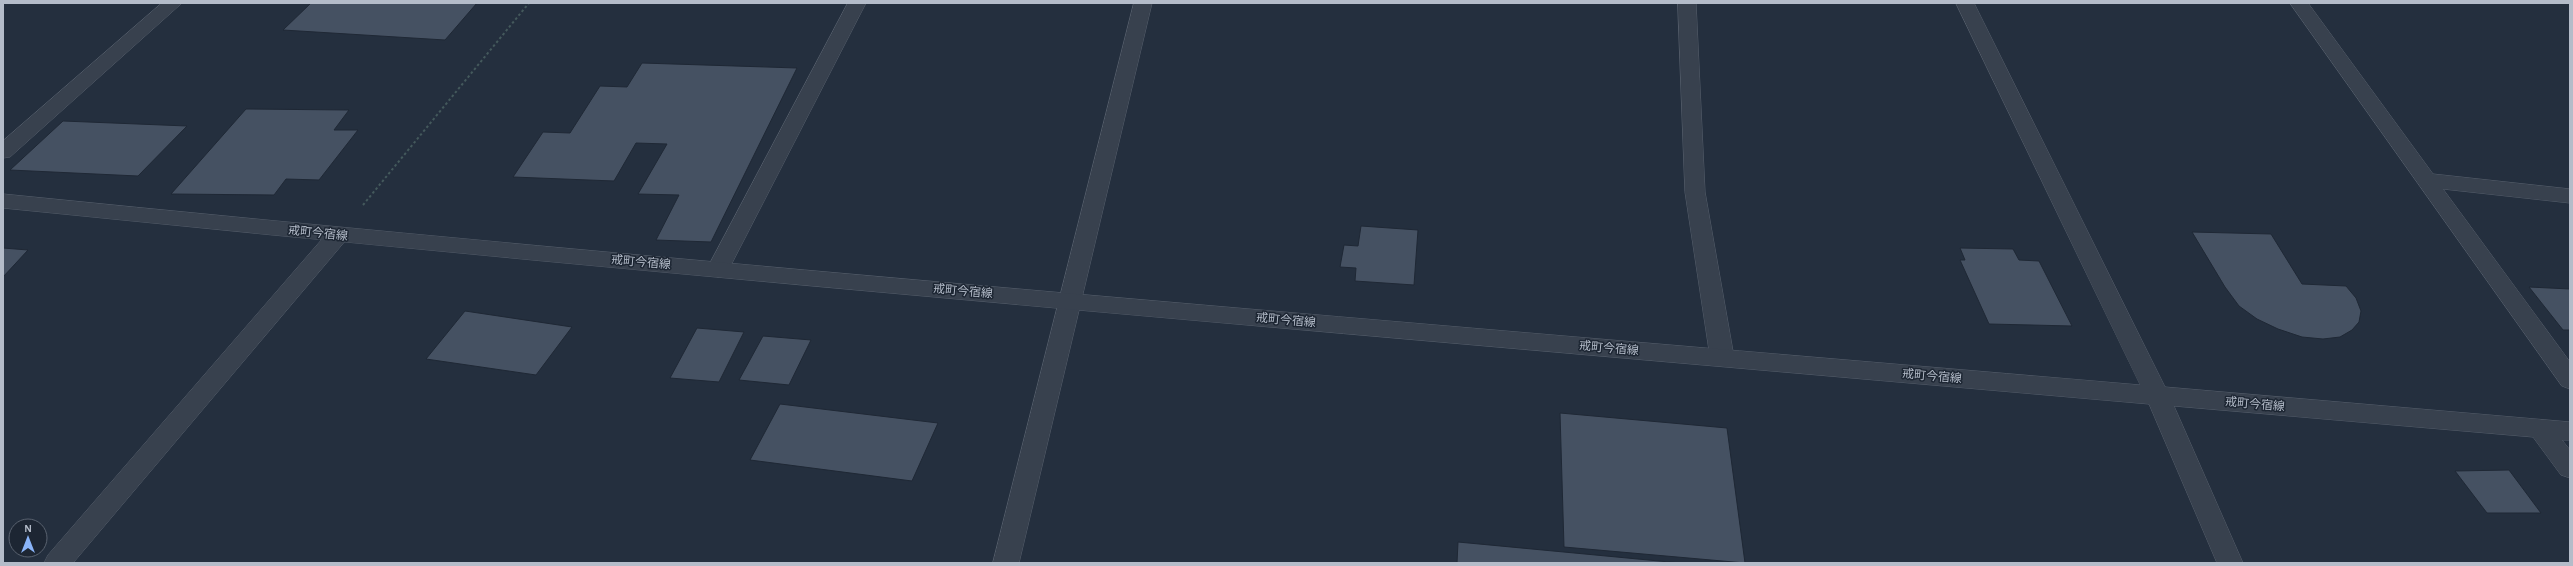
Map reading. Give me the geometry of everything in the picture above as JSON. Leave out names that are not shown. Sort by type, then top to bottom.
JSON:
[{"type":"street","points":[[3,152],[173,3]]},
{"type":"street","points":[[718,269],[857,3]]},
{"type":"street","points":[[1006,563],[1143,3]]},
{"type":"street","points":[[1687,3],[1696,192],[1722,357]]},
{"type":"street","points":[[1965,3],[2157,395],[2230,563]]},
{"type":"street","points":[[2299,3],[2570,380]]},
{"type":"street","points":[[2425,180],[2570,196]]},
{"type":"street","name":"戒町今宿線","points":[[3,201],[338,235],[1069,301],[2157,395],[2541,430],[2570,431]]},
{"type":"street","points":[[57,563],[338,235]]},
{"type":"street","points":[[2541,430],[2570,468]]},
{"type":"path","points":[[338,235],[529,3]]},
{"type":"building","points":[[311,3],[477,3],[445,40],[283,30]]},
{"type":"building","points":[[642,63],[797,68],[711,242],[656,240],[679,195],[638,194],[667,144],[636,143],[614,181],[513,177],[543,132],[570,133],[600,86],[627,87]]},
{"type":"building","points":[[246,109],[349,110],[334,130],[358,130],[319,180],[286,179],[274,195],[171,194]]},
{"type":"building","points":[[63,121],[187,126],[138,176],[10,170]]},
{"type":"building","points":[[1361,226],[1418,230],[1414,285],[1355,281],[1356,268],[1340,267],[1344,245],[1358,246]]},
{"type":"building","points":[[2192,232],[2271,234],[2302,284],[2346,286],[2356,298],[2361,311],[2359,322],[2352,330],[2340,337],[2323,339],[2302,337],[2278,329],[2257,319],[2239,306],[2225,287]]},
{"type":"building","points":[[3,248],[28,250],[3,277]]},
{"type":"building","points":[[1960,248],[2013,249],[2019,260],[2039,261],[2072,326],[1989,324],[1960,260],[1965,260]]},
{"type":"building","points":[[2529,287],[2570,289],[2570,330],[2563,330]]},
{"type":"building","points":[[465,311],[572,327],[536,375],[426,359]]},
{"type":"building","points":[[697,328],[744,332],[719,382],[670,378]]},
{"type":"building","points":[[763,336],[811,340],[789,385],[739,380]]},
{"type":"building","points":[[780,404],[938,423],[912,481],[750,460]]},
{"type":"building","points":[[1560,413],[1727,428],[1745,563],[1564,547]]},
{"type":"building","points":[[2509,470],[2541,513],[2487,513],[2455,471]]},
{"type":"building","points":[[1458,542],[1680,563],[1457,563]]}]
